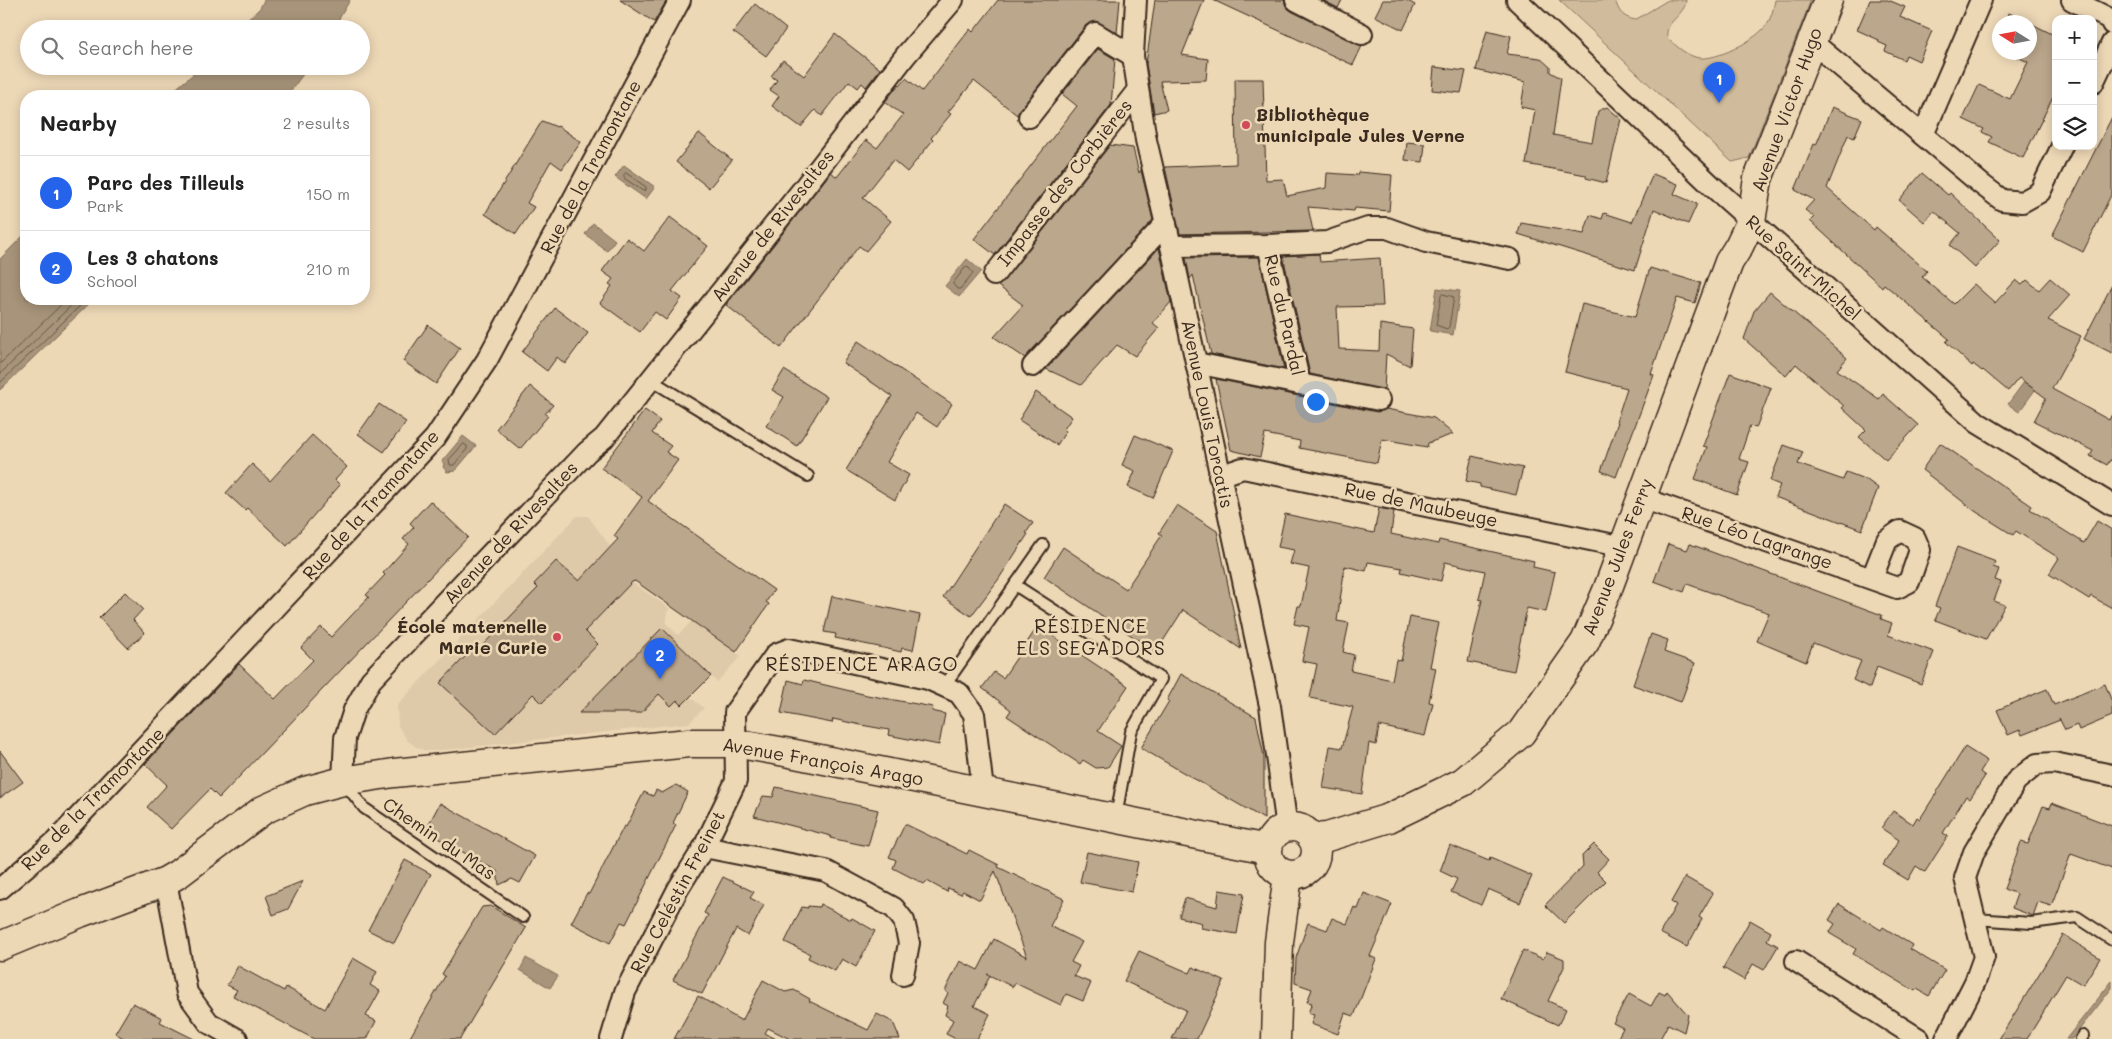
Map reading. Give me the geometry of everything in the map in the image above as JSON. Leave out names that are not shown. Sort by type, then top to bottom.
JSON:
[{"type":"main road","name":"Avenue Victor Hugo","points":[[1751,221],[1758,179],[1828,0]]},
{"type":"main road","name":"Avenue Jules Ferry","points":[[1300,870],[1389,818],[1463,782],[1521,733],[1585,642],[1624,547],[1729,262],[1751,221]]},
{"type":"main road","name":"Avenue François Arago","points":[[343,781],[394,773],[689,743],[734,743],[983,790],[1268,849]]},
{"type":"main road","points":[[0,946],[80,913],[166,881],[264,810],[305,791],[343,781]]},
{"type":"main road","name":"Avenue Jules Ferry","points":[[1312,838],[1327,838],[1389,818]]},
{"type":"main road","points":[[1276,1039],[1279,942],[1300,870],[1315,856],[1312,838],[1304,830],[1294,827],[1282,829],[1272,837],[1268,849],[1269,861],[1277,870],[1300,870]]},
{"type":"street","name":"Rue de la Tramontane","points":[[0,889],[56,841],[435,438],[487,360],[680,0]]},
{"type":"street","name":"Avenue de Rivesaltes","points":[[343,781],[346,738],[354,710],[371,680],[587,452],[604,438],[906,55],[953,0]]},
{"type":"street","name":"Avenue Louis Torcatis","points":[[1136,0],[1133,56],[1137,91],[1146,140],[1166,223],[1270,706],[1286,828]]},
{"type":"street","points":[[1296,0],[1362,34]]},
{"type":"street","name":"Rue Saint-Michel","points":[[1517,0],[1751,221],[1978,423],[2112,505]]},
{"type":"street","points":[[1923,135],[1981,0]]},
{"type":"street","points":[[2072,0],[2110,19],[2112,24]]},
{"type":"street","points":[[1029,117],[1095,33],[1133,56]]},
{"type":"street","points":[[1812,42],[2002,200],[2022,202],[2040,192],[2060,150]]},
{"type":"street","points":[[2097,75],[2111,46]]},
{"type":"street","name":"Impasse des Corbières","points":[[994,275],[1137,91]]},
{"type":"street","points":[[1033,366],[1166,223]]},
{"type":"street","points":[[1171,246],[1327,242],[1368,228],[1387,228],[1426,242],[1510,259]]},
{"type":"street","name":"Rue du Pardal","points":[[1268,245],[1300,384]]},
{"type":"street","points":[[1196,363],[1379,400]]},
{"type":"street","name":"Rue de Maubeuge","points":[[1219,476],[1243,468],[1624,547]]},
{"type":"street","name":"Rue Léo Lagrange","points":[[1642,498],[1872,578]]},
{"type":"street","name":"Rue Celéstin Freinet","points":[[611,1039],[625,992],[678,889],[704,846],[736,781],[735,712],[776,654],[789,649],[928,679],[945,685]]},
{"type":"street","points":[[945,685],[959,693],[974,714],[983,790]]},
{"type":"street","points":[[1946,1039],[1975,982],[1984,957],[1965,878],[1974,852],[2016,781],[2037,764],[2054,763],[2112,775]]},
{"type":"street","points":[[704,846],[826,870],[894,908],[904,921],[909,943],[903,975]]},
{"type":"street","points":[[166,881],[187,993],[208,1023],[237,1039]]},
{"type":"street","points":[[1796,961],[1919,1039]]},
{"type":"lane","points":[[651,380],[808,476]]},
{"type":"lane","points":[[945,685],[1042,545]]},
{"type":"lane","points":[[1015,585],[1161,679],[1131,732],[1116,818]]},
{"type":"lane","name":"Chemin du Mas","points":[[343,781],[364,808],[524,917]]},
{"type":"lane","points":[[1976,920],[2031,923],[2077,917],[2112,940]]},
{"type":"shaded area","points":[[1559,0],[1615,0],[1622,13],[1635,20],[1668,0],[1686,0],[1682,10],[1669,26],[1667,37],[1687,53],[1702,58],[1730,51],[1755,36],[1769,21],[1775,0],[1811,0],[1749,158],[1732,162]]},
{"type":"shaded area","name":"École maternelle Marie Curie","points":[[577,516],[588,516],[616,554],[641,571],[633,583],[669,608],[666,623],[678,635],[694,619],[700,627],[741,656],[717,682],[711,676],[690,697],[704,708],[689,723],[435,751],[426,751],[416,747],[407,740],[398,726],[397,705]]},
{"type":"water","points":[[264,0],[350,0],[338,20],[247,20],[260,8]]},
{"type":"water","points":[[192,75],[302,75],[291,90],[174,90]]},
{"type":"water","points":[[624,165],[655,187],[646,199],[615,177]]},
{"type":"water","points":[[593,223],[615,240],[607,251],[585,234]]},
{"type":"water","points":[[20,239],[20,305],[88,305],[0,390],[0,259]]},
{"type":"water","points":[[967,259],[981,271],[959,297],[945,286]]},
{"type":"water","points":[[1437,288],[1460,291],[1453,335],[1430,331]]},
{"type":"water","points":[[2024,382],[2035,390],[2019,412],[2008,404]]},
{"type":"water","points":[[463,436],[476,446],[455,471],[447,472],[443,467],[442,461]]},
{"type":"water","points":[[526,958],[558,976],[550,988],[520,970]]},
{"type":"water","points":[[2112,981],[2112,988],[2072,1039],[2066,1039]]},
{"type":"building","points":[[620,0],[667,0],[654,22]]},
{"type":"building","points":[[998,0],[1120,0],[1117,33],[1096,21],[1086,25],[1017,115],[974,81],[948,112],[951,114],[907,172],[893,160],[863,198],[891,221],[866,251],[859,246],[781,348],[726,305],[831,172],[837,177],[866,140],[877,148],[903,115],[885,102],[899,84],[906,78],[922,91],[970,29],[973,32]]},
{"type":"building","points":[[1155,0],[1204,0],[1182,55],[1208,59],[1206,80],[1160,81],[1167,110],[1154,113],[1146,64]]},
{"type":"building","points":[[1213,0],[1284,0],[1286,6],[1291,11],[1362,46],[1353,65]]},
{"type":"building","points":[[1322,0],[1342,0],[1338,8]]},
{"type":"building","points":[[1383,0],[1406,0],[1415,5],[1403,30],[1375,16]]},
{"type":"building","points":[[1870,0],[1888,0],[1905,7],[1900,17],[1932,31],[1919,61],[1906,55],[1904,60],[1885,51],[1887,46],[1878,42],[1879,40],[1857,30]]},
{"type":"building","points":[[755,4],[786,29],[766,56],[733,32]]},
{"type":"building","points":[[2037,26],[2052,34],[2052,99],[2023,158],[1989,142],[1992,137],[1982,132],[1984,129],[1963,119],[1979,85],[2010,99],[2028,62],[2024,60],[2037,60]]},
{"type":"building","points":[[1487,30],[1511,36],[1507,54],[1540,58],[1550,67],[1550,72],[1561,78],[1553,135],[1592,142],[1598,111],[1607,107],[1621,119],[1606,183],[1586,178],[1586,175],[1526,164],[1535,110],[1521,107],[1525,82],[1476,70]]},
{"type":"building","points":[[835,34],[880,69],[866,87],[862,83],[858,88],[849,81],[822,116],[815,110],[801,127],[772,106],[779,96],[770,90],[777,80],[771,76],[783,60],[804,76]]},
{"type":"building","points":[[1098,49],[1115,59],[1111,105],[995,255],[974,239],[1077,106],[1062,94]]},
{"type":"building","points":[[1434,67],[1466,71],[1461,93],[1432,90]]},
{"type":"building","points":[[1235,79],[1263,79],[1266,180],[1283,179],[1287,196],[1326,188],[1327,173],[1357,175],[1358,172],[1392,175],[1389,211],[1355,208],[1354,211],[1308,207],[1313,231],[1180,234],[1165,167],[1236,164]]},
{"type":"building","points":[[1832,107],[1862,119],[1854,138],[1848,135],[1827,188],[1874,230],[1876,227],[1927,271],[1922,277],[1954,304],[1974,284],[1995,303],[2016,280],[2022,285],[2027,280],[2039,290],[2050,278],[2070,295],[2048,320],[2081,336],[2052,389],[2109,420],[2112,414],[2112,461],[2110,460],[2107,465],[2090,456],[2093,451],[2034,421],[2046,398],[2019,378],[2008,391],[1983,370],[1973,364],[1972,366],[1946,342],[1949,339],[1884,284],[1882,287],[1810,221],[1814,217],[1805,210],[1814,200],[1795,190]]},
{"type":"building","points":[[2112,117],[2112,193],[2083,252],[2052,236]]},
{"type":"building","points":[[542,121],[558,126],[581,142],[562,169],[551,161],[527,203],[534,207],[516,234],[485,214]]},
{"type":"building","points":[[699,133],[732,160],[709,188],[676,162]]},
{"type":"building","points":[[1407,142],[1425,144],[1423,162],[1405,160]]},
{"type":"building","points":[[1110,145],[1133,148],[1139,173],[1141,170],[1153,220],[1025,358],[994,337],[1023,305],[998,286]]},
{"type":"building","points":[[1922,173],[1948,195],[1950,193],[2000,240],[1975,268],[1950,245],[1960,233],[1934,211],[1924,222],[1899,200]]},
{"type":"building","points":[[1653,174],[1678,184],[1674,194],[1697,204],[1688,224],[1654,209],[1635,270],[1518,234],[1521,223],[1584,234],[1590,215],[1602,219],[1604,213],[1632,222]]},
{"type":"building","points":[[670,217],[708,246],[672,291],[682,298],[666,320],[655,312],[640,332],[600,303],[612,286],[609,284],[613,279],[602,271],[627,238],[644,251]]},
{"type":"building","points":[[1159,248],[1171,302],[1153,323],[1159,328],[1135,356],[1117,345],[1081,385],[1046,369]]},
{"type":"building","points":[[1319,254],[1320,262],[1380,258],[1383,306],[1337,307],[1339,349],[1379,351],[1380,324],[1413,329],[1410,366],[1386,354],[1384,390],[1310,374],[1283,256]]},
{"type":"building","points":[[1259,257],[1284,369],[1211,354],[1193,275],[1190,279],[1186,258]]},
{"type":"building","points":[[1650,268],[1701,283],[1695,303],[1677,298],[1651,374],[1654,375],[1616,477],[1601,471],[1618,422],[1616,422],[1627,388],[1565,372],[1582,304],[1635,317]]},
{"type":"building","points":[[2112,285],[2112,353],[2084,339]]},
{"type":"building","points":[[1770,292],[1847,358],[1837,370],[1879,399],[1883,394],[1918,425],[1886,460],[1859,437],[1866,430],[1842,408],[1844,406],[1796,364],[1786,376],[1744,339],[1754,311]]},
{"type":"building","points":[[555,308],[588,333],[565,364],[557,357],[547,371],[522,352]]},
{"type":"building","points":[[428,325],[460,348],[436,384],[403,361]]},
{"type":"building","points":[[858,341],[952,404],[937,427],[916,413],[887,462],[909,475],[895,500],[846,470],[892,396],[843,363]]},
{"type":"building","points":[[784,370],[827,397],[797,446],[766,426],[784,397],[772,390]]},
{"type":"building","points":[[1730,373],[1771,388],[1756,428],[1750,426],[1739,459],[1749,462],[1737,495],[1695,479],[1707,447],[1703,446]]},
{"type":"building","points":[[1216,379],[1377,412],[1386,409],[1434,418],[1453,434],[1428,443],[1427,447],[1382,439],[1377,463],[1299,448],[1300,441],[1265,434],[1260,457],[1231,450]]},
{"type":"building","points":[[530,386],[553,405],[545,414],[548,416],[520,449],[496,429]]},
{"type":"building","points":[[1036,392],[1072,417],[1057,445],[1019,420]]},
{"type":"building","points":[[379,404],[406,422],[384,452],[358,434]]},
{"type":"building","points":[[645,410],[660,421],[652,433],[671,446],[666,452],[678,460],[648,501],[774,590],[766,602],[769,604],[736,652],[635,581],[632,582],[585,631],[598,644],[542,703],[533,694],[495,734],[440,683],[478,643],[481,647],[538,588],[534,584],[556,561],[579,581],[618,539],[614,536],[642,497],[601,468]]},
{"type":"building","points":[[312,435],[347,467],[335,480],[340,485],[287,546],[247,508],[245,510],[226,493],[252,464],[270,481]]},
{"type":"building","points":[[1135,435],[1173,451],[1153,498],[1128,487],[1135,471],[1122,465]]},
{"type":"building","points":[[1940,443],[2032,506],[2030,509],[2084,543],[2097,521],[2112,530],[2112,608],[2091,596],[2089,599],[2049,574],[2059,558],[2016,531],[2013,535],[1975,511],[1922,470]]},
{"type":"building","points":[[1784,445],[1803,452],[1798,464],[1843,480],[1846,472],[1867,480],[1878,488],[1862,530],[1775,497],[1780,485],[1770,481]]},
{"type":"building","points":[[1472,456],[1523,468],[1516,495],[1480,487],[1480,484],[1466,481]]},
{"type":"building","points":[[430,501],[468,537],[219,798],[210,789],[171,829],[147,807],[167,785],[145,764],[239,664],[275,699],[313,660],[301,648],[321,627],[331,637],[369,597],[366,595],[385,575],[383,573],[409,544],[403,539],[414,527],[410,523]]},
{"type":"building","points":[[1004,504],[1033,523],[998,580],[971,616],[943,597]]},
{"type":"building","points":[[1177,505],[1217,531],[1241,649],[1183,610],[1156,652],[1044,577],[1063,547],[1126,589],[1162,535],[1159,533]]},
{"type":"building","points":[[1379,508],[1394,511],[1391,534],[1438,544],[1439,540],[1534,561],[1533,567],[1555,572],[1546,612],[1527,608],[1514,671],[1468,662],[1482,600],[1479,599],[1485,571],[1445,562],[1441,581],[1401,572],[1402,568],[1368,562],[1366,571],[1345,566],[1337,621],[1349,623],[1343,652],[1354,655],[1351,671],[1392,680],[1396,660],[1401,661],[1410,617],[1439,623],[1430,667],[1436,668],[1429,702],[1433,703],[1425,736],[1379,726],[1376,745],[1369,743],[1362,794],[1323,788],[1330,746],[1342,748],[1353,707],[1310,698],[1317,664],[1302,661],[1309,627],[1294,624],[1298,606],[1301,606],[1309,568],[1290,564],[1294,550],[1278,547],[1285,514],[1374,533]]},
{"type":"building","points":[[1668,544],[1687,550],[1690,544],[1882,615],[1881,619],[1892,623],[1888,635],[1934,652],[1921,684],[1877,667],[1870,688],[1853,680],[1861,661],[1813,643],[1806,662],[1757,641],[1769,613],[1687,584],[1684,592],[1654,581]]},
{"type":"building","points":[[1957,547],[1996,562],[1993,567],[1999,569],[1995,580],[2001,582],[1994,601],[2005,605],[1986,639],[1935,620],[1940,608],[1935,606]]},
{"type":"building","points":[[125,592],[143,609],[133,620],[145,633],[128,648],[99,618]]},
{"type":"building","points":[[832,596],[920,615],[913,650],[902,648],[901,652],[835,638],[836,634],[824,632]]},
{"type":"building","points":[[1038,626],[1128,686],[1098,731],[1121,746],[1108,767],[1096,768],[1083,760],[1080,764],[1007,716],[1011,710],[982,688],[994,672],[1003,678]]},
{"type":"building","points":[[662,628],[711,676],[682,705],[677,700],[671,706],[659,694],[641,713],[579,713]]},
{"type":"building","points":[[1651,634],[1668,640],[1664,652],[1695,663],[1681,702],[1633,685]]},
{"type":"building","points":[[1181,674],[1256,717],[1264,757],[1264,819],[1141,748],[1169,701],[1167,700]]},
{"type":"building","points":[[788,680],[803,684],[804,680],[867,695],[933,707],[932,711],[945,714],[939,745],[888,735],[889,730],[833,719],[832,723],[781,713]]},
{"type":"building","points":[[2105,684],[2112,702],[2112,716],[2079,730],[2077,725],[2065,730],[2060,720],[2022,735],[2020,730],[2008,735],[1997,710],[2047,689],[2054,705]]},
{"type":"building","points":[[1965,747],[1987,761],[1980,772],[1985,776],[1970,799],[1966,796],[1943,833],[1948,836],[1925,872],[1916,866],[1908,880],[1883,865],[1899,840],[1881,828],[1893,811],[1913,824],[1917,817],[1920,819]]},
{"type":"building","points":[[0,751],[23,782],[0,798]]},
{"type":"building","points":[[676,785],[688,792],[673,823],[676,825],[626,924],[621,922],[610,943],[571,923],[587,893],[589,894],[644,792],[653,796],[656,790],[662,793]]},
{"type":"building","points":[[776,787],[878,810],[868,846],[830,838],[831,836],[754,816],[763,796],[773,797]]},
{"type":"building","points":[[440,803],[535,856],[520,883],[512,879],[499,885],[497,871],[425,831]]},
{"type":"building","points":[[2052,803],[2112,826],[2112,869],[2071,854],[2051,906],[2038,902],[2033,916],[2012,908],[2017,894],[2004,889],[2021,842],[2028,844],[2043,806],[2050,808]]},
{"type":"building","points":[[905,824],[967,854],[969,850],[999,865],[998,867],[1064,899],[1050,926],[1082,942],[1071,962],[1079,966],[1074,976],[1091,983],[1083,1001],[1066,994],[1061,1005],[1015,983],[1013,987],[987,974],[990,976],[974,1006],[990,1014],[977,1039],[956,1039],[946,1034],[953,1020],[945,1015],[948,1006],[943,1003],[948,993],[945,991],[960,961],[978,970],[994,939],[1027,957],[995,871],[980,900],[963,891],[961,894],[948,888],[947,892],[927,881],[924,884],[893,868],[896,860],[889,857]]},
{"type":"building","points":[[1594,844],[1609,859],[1597,872],[1606,881],[1564,923],[1545,905],[1583,866],[1582,856]]},
{"type":"building","points":[[1450,845],[1489,861],[1490,858],[1532,876],[1520,903],[1488,889],[1481,905],[1451,892],[1457,879],[1440,871]]},
{"type":"building","points":[[1087,852],[1138,862],[1132,892],[1080,882]]},
{"type":"building","points":[[405,860],[431,874],[394,943],[368,930]]},
{"type":"building","points":[[723,877],[754,892],[750,898],[764,905],[748,936],[736,929],[702,994],[673,980],[708,915],[704,913]]},
{"type":"building","points":[[1685,877],[1713,893],[1699,917],[1702,919],[1687,947],[1660,933],[1676,905],[1671,902]]},
{"type":"building","points":[[303,881],[288,909],[273,915],[266,896]]},
{"type":"building","points":[[1219,890],[1244,894],[1237,934],[1201,928],[1202,923],[1179,917],[1185,898],[1217,907]]},
{"type":"building","points":[[1364,893],[1392,904],[1370,956],[1376,959],[1354,1016],[1345,1013],[1338,1034],[1311,1024],[1314,1015],[1308,1013],[1312,1003],[1307,1002],[1312,989],[1295,983],[1296,958],[1308,923],[1327,930],[1332,918],[1347,924],[1354,907],[1358,909]]},
{"type":"building","points":[[820,904],[851,920],[852,918],[875,931],[856,967],[842,959],[835,971],[808,958],[810,954],[785,942],[802,907],[819,907]]},
{"type":"building","points":[[1839,904],[1881,930],[1883,927],[1912,945],[1910,949],[1945,970],[1929,996],[1917,989],[1915,991],[1853,954],[1856,949],[1829,933],[1835,924],[1829,920]]},
{"type":"building","points":[[491,906],[526,928],[460,1039],[409,1039],[445,976],[442,974],[482,907]]},
{"type":"building","points":[[1750,920],[1771,932],[1767,940],[1778,946],[1764,970],[1753,964],[1744,980],[1723,968]]},
{"type":"building","points":[[2063,935],[2100,958],[2083,985],[2066,975],[2027,1039],[1999,1039]]},
{"type":"building","points":[[1523,950],[1543,959],[1547,952],[1564,959],[1564,967],[1548,1001],[1566,1009],[1558,1025],[1501,999]]},
{"type":"building","points":[[1139,951],[1190,973],[1193,967],[1224,981],[1197,1039],[1172,1039],[1186,1010],[1124,981]]},
{"type":"building","points":[[353,958],[377,972],[370,985],[380,991],[366,1016],[376,1021],[367,1039],[314,1039],[233,996],[237,990],[227,985],[238,966],[284,991],[286,987],[325,1009]]},
{"type":"building","points":[[763,980],[785,992],[794,990],[810,999],[809,1001],[868,1030],[877,1014],[893,1022],[900,1039],[790,1039],[768,1028],[765,1033],[776,1039],[674,1039],[698,996],[742,1021]]},
{"type":"building","points":[[1667,991],[1688,1015],[1684,1032],[1668,1024],[1660,1039],[1617,1039],[1623,1028],[1613,1023],[1629,994],[1651,1006],[1659,992],[1665,995]]},
{"type":"building","points":[[133,1003],[162,1018],[160,1022],[194,1039],[125,1039],[115,1033]]},
{"type":"place","name":"Parc des Tilleuls","points":[[1719,103]]},
{"type":"place","name":"Bibliothèque municipale Jules Verne","points":[[1246,125]]},
{"type":"place","name":"École maternelle Marie Curie","points":[[557,637]]},
{"type":"place","name":"Les 3 chatons","points":[[660,679]]},
{"type":"district","name":"RÉSIDENCE ELS SEGADORS","points":[[1091,637]]},
{"type":"district","name":"RÉSIDENCE ARAGO","points":[[862,664]]}]
